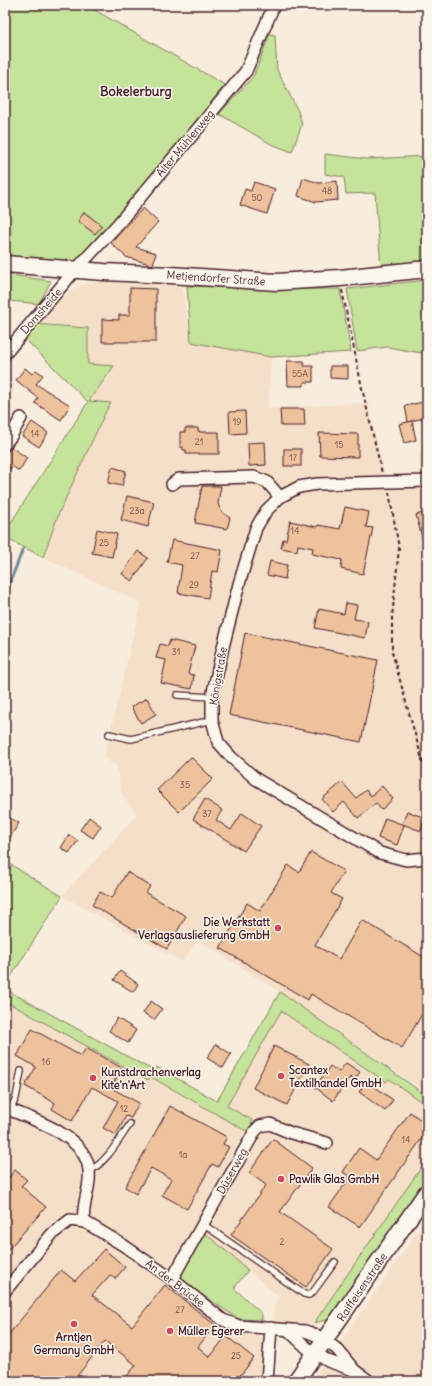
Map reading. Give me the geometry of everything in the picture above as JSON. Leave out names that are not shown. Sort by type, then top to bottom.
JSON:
[{"type":"street","name":"Alter Mühlenweg","points":[[77,270],[118,224],[246,71],[274,5]]},
{"type":"street","name":"Metjendorfer Straße","points":[[5,264],[77,270],[277,282],[340,278],[427,269]]},
{"type":"street","name":"Domsheide","points":[[5,354],[77,270]]},
{"type":"street","points":[[5,444],[21,418]]},
{"type":"street","points":[[172,484],[179,479],[254,477],[268,482],[280,497]]},
{"type":"street","name":"Königstraße","points":[[427,482],[387,486],[317,484],[299,487],[280,497],[266,511],[256,528],[239,584],[212,697],[212,720],[218,742],[232,758],[256,779],[380,853],[406,860],[427,858]]},
{"type":"street","points":[[5,1291],[52,1234],[70,1220],[85,1222],[83,1211],[89,1185],[90,1171],[87,1160],[73,1140],[45,1125],[8,1109]]},
{"type":"street","name":"Düserweg","points":[[172,1279],[254,1131],[260,1126],[270,1124],[291,1133],[327,1143]]},
{"type":"street","name":"Raiffeisenstraße","points":[[296,1381],[427,1192]]},
{"type":"street","name":"An der Brücke","points":[[85,1222],[123,1245],[172,1279],[223,1320],[239,1326],[288,1330],[307,1348],[320,1347],[328,1361],[354,1370],[369,1381]]},
{"type":"street","points":[[267,1381],[271,1328]]},
{"type":"lane","points":[[177,695],[212,697]]},
{"type":"lane","points":[[109,734],[131,739],[212,720]]},
{"type":"lane","points":[[8,1109],[16,1098],[21,1071]]},
{"type":"lane","points":[[90,1171],[99,1165],[130,1124]]},
{"type":"lane","points":[[203,1224],[298,1291],[306,1295],[313,1292],[335,1262]]},
{"type":"path","points":[[340,278],[362,388],[381,470],[387,486],[399,548],[392,618],[392,652],[427,777]]},
{"type":"shaded area","points":[[102,282],[182,286],[191,342],[271,357],[268,408],[368,403],[384,474],[420,475],[419,457],[427,450],[427,1093],[280,992],[198,940],[183,962],[62,896],[137,815],[121,793],[117,766],[104,758],[141,603],[43,557],[59,513],[106,411],[111,404],[88,402],[114,366],[88,364],[88,328],[37,322],[50,307],[79,285]]},
{"type":"shaded area","points":[[5,1001],[148,1080],[150,1077],[246,1131],[166,1280],[219,1323],[236,1331],[261,1337],[267,1347],[263,1381],[5,1381]]},
{"type":"shaded area","points":[[281,1011],[386,1082],[388,1079],[427,1106],[427,1159],[314,1323],[307,1325],[274,1321],[274,1306],[279,1297],[204,1232],[258,1134],[268,1128],[227,1106]]},
{"type":"shaded area","points":[[427,1218],[427,1381],[312,1381],[377,1290]]},
{"type":"green space","points":[[5,5],[86,5],[225,85],[116,221],[76,264],[5,261]]},
{"type":"green space","points":[[270,34],[275,35],[277,70],[298,111],[302,124],[292,152],[271,144],[219,114],[253,77]]},
{"type":"green space","points":[[325,154],[367,159],[427,156],[427,263],[381,268],[375,193],[346,194],[344,177],[325,174]]},
{"type":"green space","points":[[5,274],[51,281],[39,304],[10,301],[5,300]]},
{"type":"green space","points":[[427,280],[427,354],[387,347],[357,351],[347,289]]},
{"type":"green space","points":[[187,286],[340,289],[351,352],[271,357],[191,342]]},
{"type":"green space","points":[[35,324],[88,328],[88,364],[114,366],[89,401],[111,403],[59,513],[43,557],[5,538],[5,532],[88,402],[23,337]]},
{"type":"green space","points":[[5,861],[62,896],[5,986]]},
{"type":"green space","points":[[5,989],[154,1071],[157,1067],[217,1101],[280,992],[427,1096],[427,1106],[389,1079],[386,1082],[281,1011],[227,1106],[252,1120],[251,1127],[246,1131],[151,1077],[148,1080],[5,1001]]},
{"type":"green space","points":[[427,1159],[427,1180],[330,1319],[314,1323]]},
{"type":"green space","points":[[204,1232],[248,1270],[234,1288],[262,1314],[262,1320],[239,1319],[184,1283],[182,1271]]},
{"type":"building","points":[[303,178],[319,183],[337,181],[338,200],[316,202],[298,196]]},
{"type":"building","points":[[254,182],[275,189],[267,214],[240,205],[245,189],[251,191]]},
{"type":"building","points":[[143,208],[158,222],[136,247],[156,253],[153,265],[126,257],[111,243]]},
{"type":"building","points":[[84,212],[102,226],[95,234],[78,221]]},
{"type":"building","points":[[130,288],[156,289],[156,342],[102,342],[102,319],[119,320],[119,315],[130,315]]},
{"type":"building","points":[[287,361],[304,361],[304,366],[313,366],[313,382],[304,382],[304,386],[288,386]]},
{"type":"building","points":[[330,366],[348,366],[348,379],[330,378]]},
{"type":"building","points":[[25,368],[32,374],[36,370],[43,375],[36,384],[70,405],[61,420],[35,403],[38,398],[16,380]]},
{"type":"building","points":[[427,401],[427,417],[408,422],[405,406]]},
{"type":"building","points":[[280,409],[304,409],[305,426],[281,426]]},
{"type":"building","points":[[245,411],[246,433],[230,434],[229,412]]},
{"type":"building","points":[[412,421],[416,440],[404,443],[399,424]]},
{"type":"building","points":[[32,422],[48,433],[39,447],[22,436]]},
{"type":"building","points":[[185,428],[198,428],[198,431],[200,432],[219,432],[219,454],[186,454],[186,450],[183,450],[183,447],[180,447],[180,432],[185,432]]},
{"type":"building","points":[[319,433],[358,434],[358,457],[320,456]]},
{"type":"building","points":[[265,442],[266,465],[249,466],[248,443]]},
{"type":"building","points":[[11,447],[27,458],[19,471],[12,466],[5,477],[5,456]]},
{"type":"building","points":[[284,449],[301,449],[301,466],[284,466]]},
{"type":"building","points":[[112,467],[126,471],[122,486],[108,483]]},
{"type":"building","points":[[202,486],[221,486],[218,503],[222,512],[230,518],[227,529],[195,523]]},
{"type":"building","points":[[127,496],[154,502],[148,527],[121,520]]},
{"type":"building","points":[[345,507],[369,512],[366,527],[373,528],[363,574],[341,569],[342,560],[312,554],[313,548],[298,545],[297,551],[281,548],[283,539],[286,540],[290,521],[317,527],[318,525],[340,529]]},
{"type":"building","points":[[427,512],[427,545],[424,545],[416,515]]},
{"type":"building","points":[[97,529],[117,534],[112,557],[92,553]]},
{"type":"building","points":[[172,540],[222,550],[218,572],[212,571],[208,598],[178,593],[182,565],[167,562]]},
{"type":"building","points":[[138,551],[148,558],[132,581],[122,574]]},
{"type":"building","points":[[270,561],[287,565],[285,579],[267,575]]},
{"type":"building","points":[[346,603],[357,605],[354,619],[368,621],[365,638],[315,628],[319,609],[344,614]]},
{"type":"building","points":[[245,633],[378,660],[361,742],[229,715]]},
{"type":"building","points":[[170,640],[195,646],[188,674],[194,675],[192,689],[161,683],[166,660],[156,658],[160,644],[168,646]]},
{"type":"building","points":[[147,698],[156,714],[141,723],[131,707]]},
{"type":"building","points":[[191,757],[213,779],[179,812],[157,790]]},
{"type":"building","points":[[342,782],[356,798],[366,790],[371,796],[382,786],[393,799],[381,810],[376,803],[358,818],[344,802],[333,812],[322,799]]},
{"type":"building","points":[[205,799],[222,810],[216,820],[231,830],[242,813],[261,826],[244,851],[193,819]]},
{"type":"building","points":[[407,811],[425,818],[421,831],[402,824]]},
{"type":"building","points":[[5,815],[19,823],[5,846]]},
{"type":"building","points":[[89,817],[101,826],[93,838],[80,830]]},
{"type":"building","points":[[385,818],[404,825],[397,845],[378,838]]},
{"type":"building","points":[[69,835],[78,841],[69,853],[61,848]]},
{"type":"building","points":[[311,852],[344,871],[331,893],[342,899],[315,945],[339,959],[362,920],[427,959],[427,1006],[402,1048],[311,994],[308,1000],[220,948],[247,903],[260,911],[288,865],[299,872]]},
{"type":"building","points":[[127,872],[150,886],[146,893],[186,916],[167,949],[92,905],[100,892],[112,898]]},
{"type":"building","points":[[120,971],[138,984],[133,992],[114,980]]},
{"type":"building","points":[[151,1001],[162,1009],[154,1020],[143,1013]]},
{"type":"building","points":[[117,1018],[136,1030],[128,1043],[109,1031]]},
{"type":"building","points":[[32,1029],[81,1056],[86,1048],[122,1068],[111,1088],[139,1103],[131,1118],[126,1116],[116,1135],[103,1128],[118,1101],[92,1087],[72,1121],[52,1109],[55,1103],[25,1086],[36,1067],[17,1056]]},
{"type":"building","points":[[216,1044],[231,1054],[223,1068],[207,1058]]},
{"type":"building","name":"Scantex Textilhandel GmbH","points":[[274,1046],[309,1064],[287,1105],[253,1088]]},
{"type":"building","points":[[346,1063],[360,1072],[354,1080],[350,1077],[333,1101],[315,1087],[330,1066],[339,1072]]},
{"type":"building","points":[[367,1081],[393,1100],[385,1111],[359,1092]]},
{"type":"building","points":[[170,1106],[227,1137],[223,1144],[229,1147],[218,1167],[212,1164],[187,1209],[162,1195],[171,1179],[151,1168],[136,1194],[125,1187]]},
{"type":"building","points":[[410,1112],[427,1124],[427,1131],[360,1227],[329,1207],[350,1177],[343,1172],[359,1148],[376,1160]]},
{"type":"building","points":[[273,1139],[312,1168],[280,1212],[333,1249],[306,1287],[231,1235],[266,1185],[249,1173]]},
{"type":"building","points":[[15,1170],[27,1180],[21,1186],[46,1207],[5,1253],[5,1182]]},
{"type":"building","points":[[104,1249],[125,1267],[115,1279],[110,1275],[92,1295],[132,1326],[165,1285],[215,1325],[198,1347],[210,1357],[226,1336],[254,1358],[236,1381],[123,1381],[136,1365],[105,1341],[73,1381],[5,1381],[5,1339],[61,1270],[75,1281]]},
{"type":"waterway","points":[[5,595],[23,549]]},
{"type":"place","name":"Die Werkstatt Verlagsauslieferung GmbH","points":[[278,928]]},
{"type":"place","name":"Scantex Textilhandel GmbH","points":[[281,1076]]},
{"type":"place","name":"Kunstdrachenverlag Kite'n'Art","points":[[93,1078]]},
{"type":"place","name":"Pawlik Glas GmbH","points":[[281,1179]]},
{"type":"place","name":"Arntjen Germany GmbH","points":[[74,1324]]},
{"type":"place","name":"Müller Egerer","points":[[170,1331]]},
{"type":"district","name":"Bokelerburg","points":[[136,91]]}]
